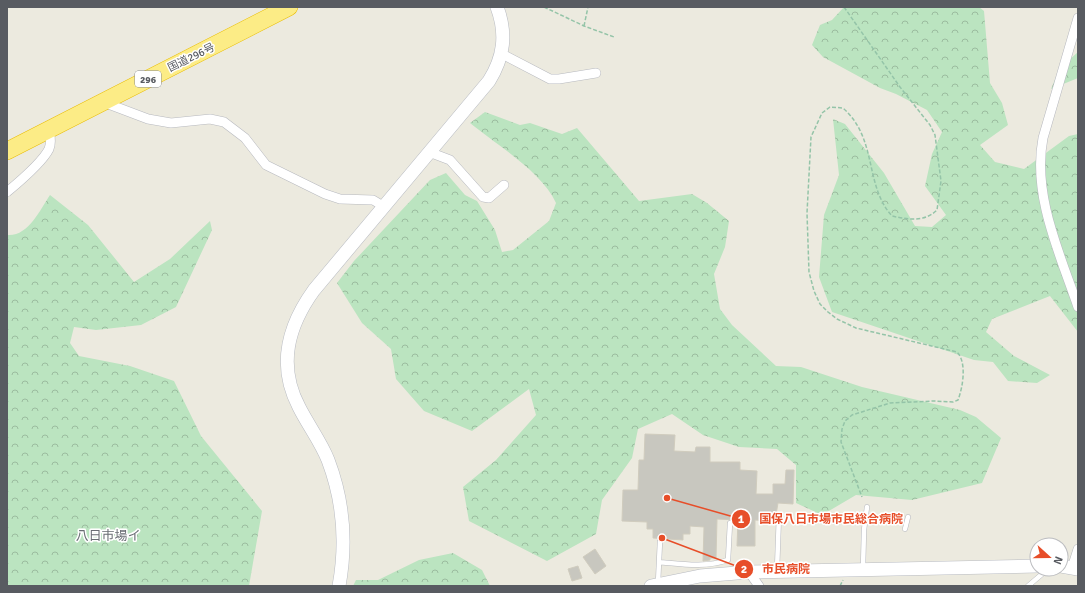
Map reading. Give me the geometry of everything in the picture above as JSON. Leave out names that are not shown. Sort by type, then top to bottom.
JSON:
[{"type":"highway","name":"国道296号","points":[[7,151],[237,35],[289,7]]},
{"type":"street","points":[[339,586],[345,537],[343,512],[337,486],[328,459],[298,405],[292,389],[287,356],[294,323],[302,307],[314,290],[489,81],[497,68],[502,54],[503,31],[497,7]]},
{"type":"street","points":[[1078,18],[1039,156],[1043,202],[1078,307]]},
{"type":"street","points":[[502,54],[550,79],[559,80],[596,73]]},
{"type":"street","points":[[102,102],[119,106],[132,114],[148,120],[171,123],[210,119],[224,122],[245,138],[266,165],[325,194],[340,199],[373,200],[383,206]]},
{"type":"street","points":[[7,192],[24,178],[49,148],[51,139],[49,130]]},
{"type":"street","points":[[429,152],[450,160],[483,197],[489,198],[504,186]]},
{"type":"street","points":[[1070,568],[1078,549]]},
{"type":"street","points":[[654,585],[700,576],[749,572],[863,571],[1029,566]]},
{"type":"street","points":[[749,572],[759,586]]},
{"type":"lane","points":[[863,571],[864,530],[868,507]]},
{"type":"lane","points":[[777,572],[779,515]]},
{"type":"lane","points":[[905,529],[908,516]]},
{"type":"lane","points":[[659,562],[697,565],[715,564],[728,560],[730,524]]},
{"type":"lane","points":[[654,585],[659,562],[660,541]]},
{"type":"lane","points":[[1028,586],[1039,577]]},
{"type":"path","points":[[544,7],[584,26],[614,37]]},
{"type":"path","points":[[584,26],[588,7]]},
{"type":"path","points":[[844,7],[900,87],[930,125],[935,135],[941,182],[937,210],[934,213],[924,218],[908,219],[892,216],[880,200],[866,145],[860,128],[843,108],[830,107],[822,113],[811,137],[807,213],[809,272],[814,291],[820,304],[838,319],[856,328],[892,338],[957,352],[962,357],[963,363],[958,400],[953,402],[934,401],[890,403],[852,415],[845,421],[842,429],[841,442],[862,497]]},
{"type":"green space","points":[[844,7],[979,7],[984,11],[990,83],[1002,103],[1008,125],[980,145],[995,162],[1024,169],[1069,136],[1078,134],[1078,332],[1050,296],[992,319],[986,332],[1014,356],[1050,375],[1037,383],[1008,381],[993,362],[974,360],[832,312],[819,277],[824,215],[839,175],[833,119],[845,124],[884,173],[915,226],[932,227],[946,215],[925,186],[932,154],[942,132],[927,110],[896,94],[880,88],[823,57],[812,45],[820,25],[832,20]]},
{"type":"green space","points":[[1078,52],[1078,78],[1051,89],[1060,68]]},
{"type":"green space","points":[[485,112],[520,125],[530,123],[562,134],[577,128],[639,201],[692,194],[707,203],[729,221],[725,247],[714,274],[720,309],[732,325],[776,366],[801,367],[862,387],[960,410],[976,417],[1001,438],[982,483],[912,500],[856,495],[822,515],[796,503],[796,465],[777,449],[739,447],[703,435],[672,414],[638,429],[632,458],[602,500],[596,534],[547,561],[469,521],[463,487],[496,460],[536,415],[529,389],[472,431],[424,411],[396,379],[391,349],[362,323],[337,283],[354,261],[430,180],[446,173],[465,195],[477,201],[495,230],[502,252],[513,250],[549,221],[556,203],[549,192],[530,170],[470,123]]},
{"type":"green space","points":[[50,195],[88,225],[134,282],[170,259],[210,221],[212,230],[176,307],[141,325],[96,330],[74,327],[70,343],[79,356],[130,366],[174,381],[201,436],[262,511],[249,586],[7,586],[7,235],[21,232],[27,227],[38,215]]},
{"type":"green space","points":[[453,553],[482,570],[490,586],[353,586],[356,580],[378,580],[419,560]]},
{"type":"building","points":[[645,434],[675,435],[674,451],[695,452],[696,447],[710,447],[710,462],[740,462],[740,470],[757,471],[756,494],[773,494],[773,484],[785,484],[786,470],[794,470],[793,504],[778,503],[775,521],[755,520],[755,546],[737,546],[738,520],[717,519],[716,558],[710,558],[710,560],[703,561],[704,527],[690,526],[690,534],[683,534],[683,540],[653,538],[653,529],[647,529],[647,522],[622,521],[623,490],[638,490],[639,460],[644,460]]},
{"type":"building","points":[[595,549],[606,566],[595,574],[583,557]]},
{"type":"building","points":[[578,566],[582,578],[572,581],[568,569]]},
{"type":"place","name":"国保八日市場市民総合病院","points":[[667,498]]},
{"type":"place","name":"市民病院","points":[[662,538]]},
{"type":"district","name":"八日市場イ","points":[[108,535]]}]
